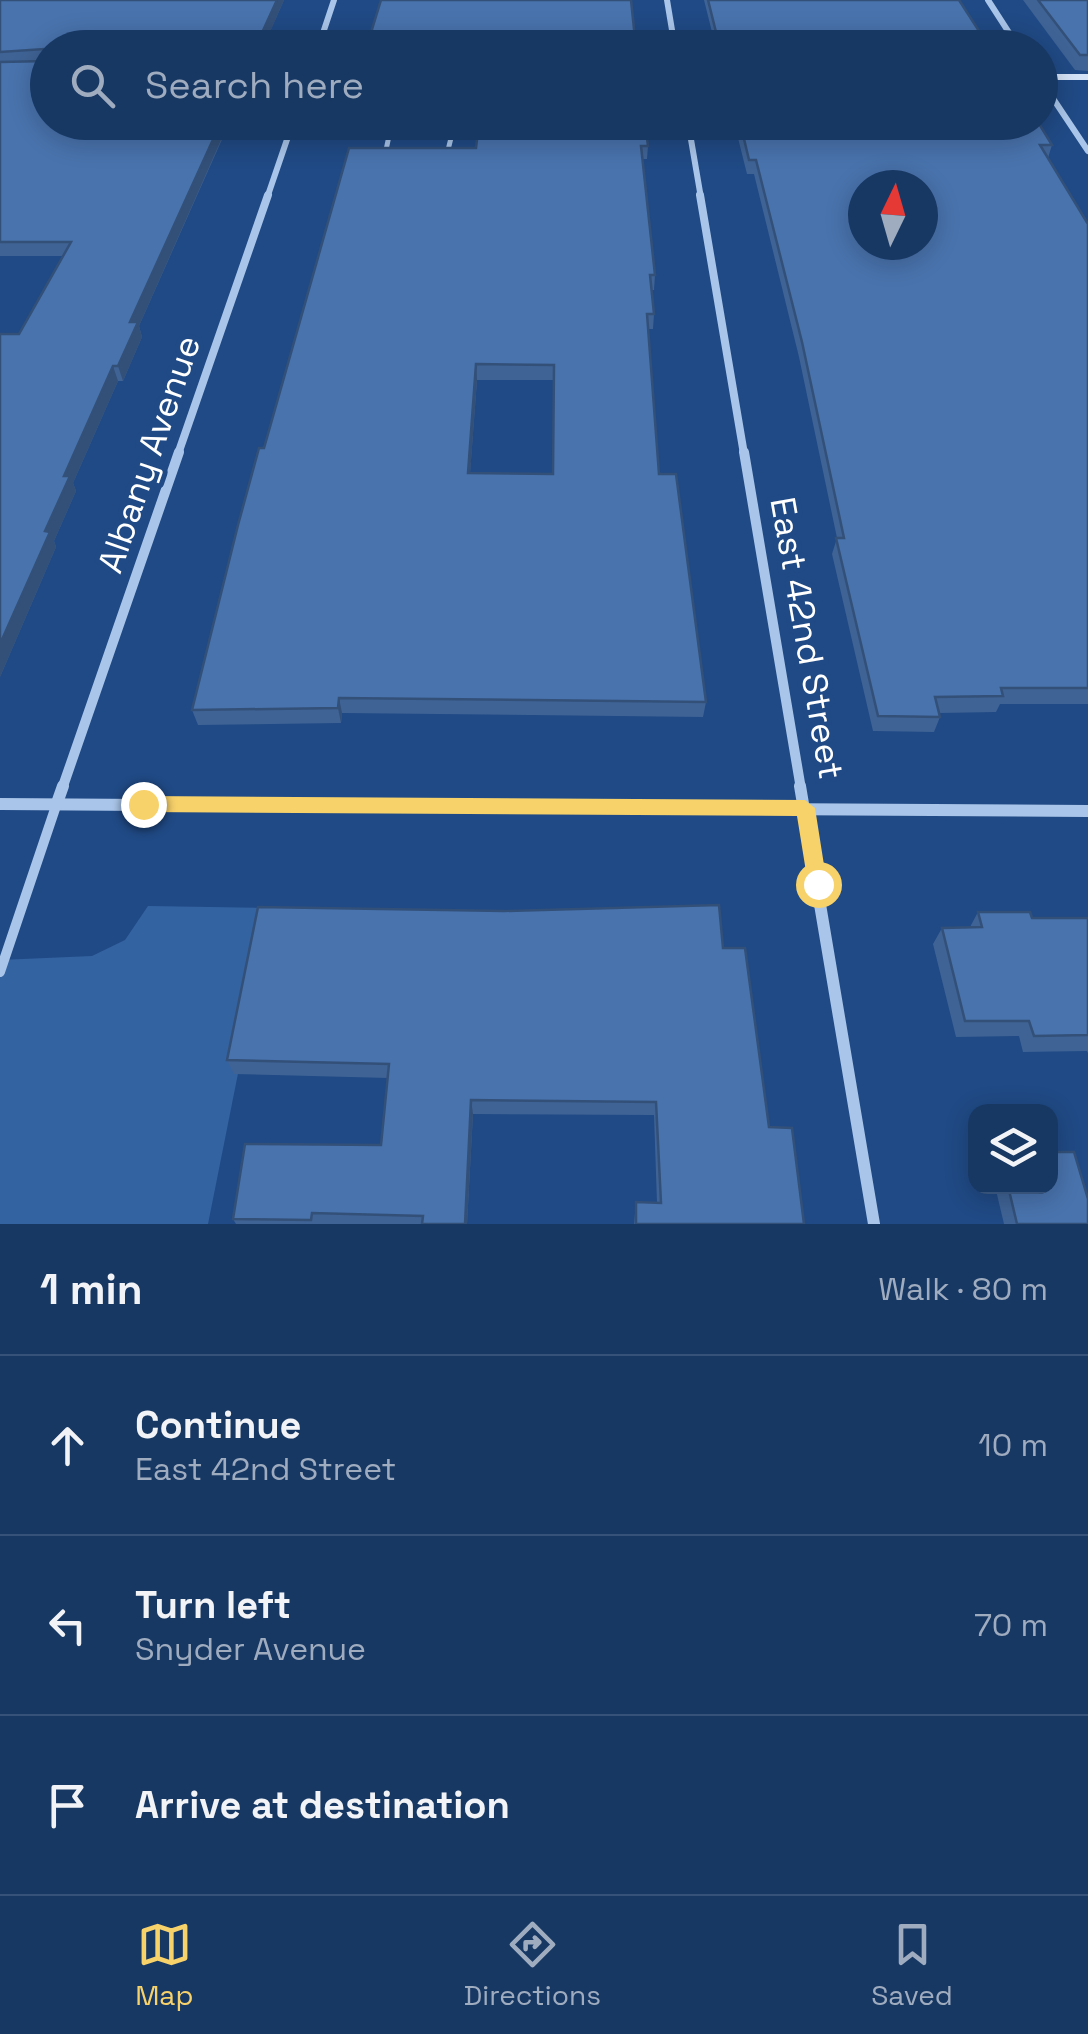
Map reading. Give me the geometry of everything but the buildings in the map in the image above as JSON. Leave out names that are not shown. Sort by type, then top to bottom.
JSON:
[{"type":"main road","points":[[1058,78],[1088,78]]},
{"type":"street","points":[[324,30],[334,0]]},
{"type":"street","points":[[667,0],[672,30]]},
{"type":"street","points":[[988,0],[1008,30]]},
{"type":"street","points":[[1058,105],[1088,150]]},
{"type":"street","name":"Albany Avenue","points":[[57,804],[286,140]]},
{"type":"street","name":"East 42nd Street","points":[[691,140],[874,1224]]},
{"type":"street","points":[[0,804],[1088,811]]},
{"type":"lane","points":[[388,140],[386,150],[401,150]]},
{"type":"lane","points":[[433,150],[448,150],[450,140]]},
{"type":"lane","points":[[0,972],[57,804]]},
{"type":"shaded area","points":[[148,906],[271,908],[208,1224],[0,1224],[0,960],[92,956],[125,940]]},
{"type":"route","points":[[143,804],[805,808],[818,884]]}]
